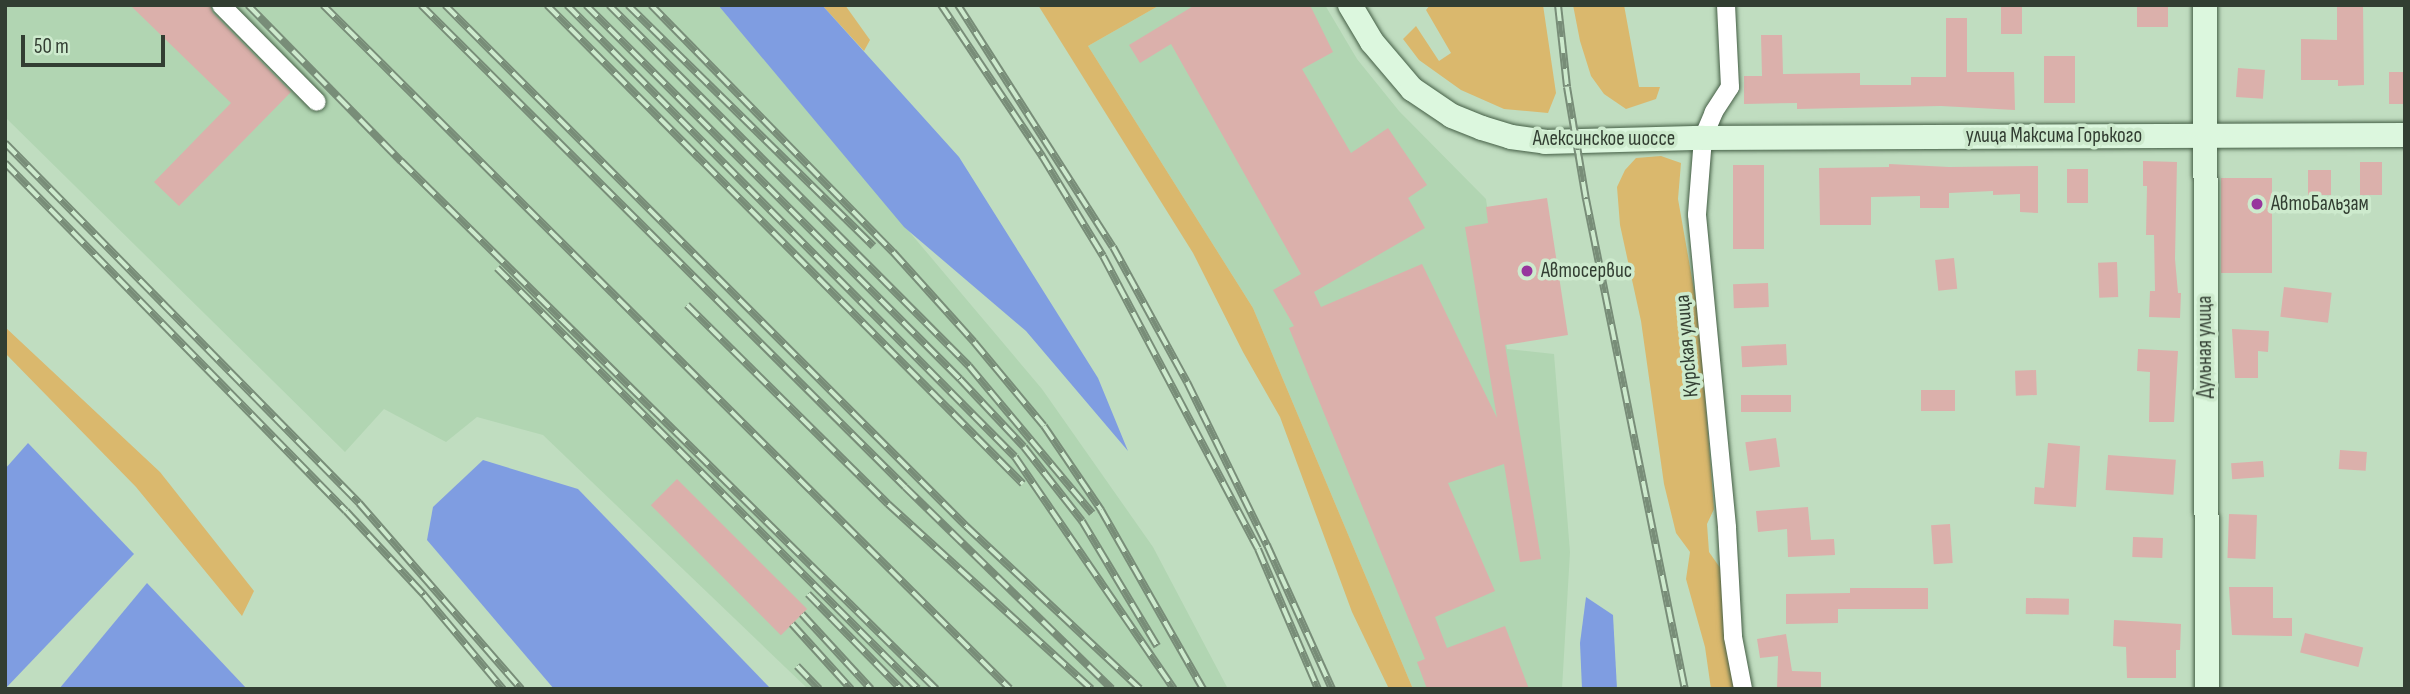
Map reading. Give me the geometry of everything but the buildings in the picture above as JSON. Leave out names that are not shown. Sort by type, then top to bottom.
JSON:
[{"type":"main road","name":"Алексинское шоссе","points":[[1350,5],[1372,43],[1412,89],[1452,116],[1482,128],[1511,137],[1556,143],[1703,138]]},
{"type":"main road","name":"Дульная улица","points":[[2204,5],[2207,689]]},
{"type":"main road","name":"улица Максима Горького","points":[[1703,138],[2405,135]]},
{"type":"street","points":[[221,5],[317,102]]},
{"type":"street","name":"Курская улица","points":[[1726,5],[1730,87],[1703,138],[1697,215],[1727,528],[1733,637],[1743,689]]},
{"type":"shaded area","points":[[5,5],[718,5],[1042,389],[1153,547],[1228,689],[808,689],[543,435],[477,417],[446,442],[384,409],[345,452],[5,117]]},
{"type":"shaded area","points":[[822,5],[845,5],[870,40],[864,51]]},
{"type":"shaded area","points":[[1038,5],[1160,5],[1088,46],[1253,308],[1413,689],[1389,689],[1352,612],[1280,417],[1243,352],[1193,253]]},
{"type":"shaded area","points":[[1160,5],[1325,5],[1357,59],[1399,111],[1486,199],[1507,349],[1554,354],[1570,552],[1562,689],[1413,689],[1253,308],[1088,46]]},
{"type":"shaded area","points":[[1430,5],[1543,5],[1556,93],[1548,113],[1504,109],[1461,90],[1419,60],[1403,39],[1416,26],[1439,61],[1451,53],[1426,10]]},
{"type":"shaded area","points":[[1573,5],[1624,5],[1639,87],[1660,87],[1656,99],[1626,109],[1604,94],[1591,76]]},
{"type":"shaded area","points":[[1661,156],[1681,163],[1678,199],[1699,318],[1714,509],[1707,524],[1709,552],[1723,572],[1736,689],[1711,689],[1705,647],[1686,579],[1690,552],[1676,533],[1664,484],[1641,321],[1620,225],[1617,187],[1625,170],[1636,158]]},
{"type":"shaded area","points":[[5,327],[160,472],[254,591],[242,616],[136,487],[5,353]]},
{"type":"water","points":[[718,5],[822,5],[959,157],[1098,378],[1128,451],[1026,331],[904,227]]},
{"type":"water","points":[[28,443],[134,554],[5,689],[5,469]]},
{"type":"water","points":[[483,460],[578,489],[771,689],[554,689],[427,540],[433,507]]},
{"type":"water","points":[[147,583],[247,689],[59,689]]},
{"type":"water","points":[[1586,597],[1613,615],[1617,689],[1582,689],[1580,643]]},
{"type":"railway","points":[[248,5],[401,161],[936,689]]},
{"type":"railway","points":[[323,5],[1010,689]]},
{"type":"railway","points":[[421,5],[1112,689]]},
{"type":"railway","points":[[445,5],[966,526],[1140,689]]},
{"type":"railway","points":[[547,5],[1023,484]]},
{"type":"railway","points":[[567,5],[1015,457],[1174,689]]},
{"type":"railway","points":[[586,5],[960,379],[1024,447],[1082,521],[1157,646]]},
{"type":"railway","points":[[609,5],[969,366],[1092,513]]},
{"type":"railway","points":[[628,5],[873,246]]},
{"type":"railway","points":[[651,5],[893,252],[974,342],[1044,426],[1101,510],[1203,689]]},
{"type":"railway","points":[[941,5],[1042,156],[1103,256],[1258,549],[1318,689]]},
{"type":"railway","points":[[958,5],[1113,247],[1187,382],[1267,545],[1332,689]]},
{"type":"railway","points":[[1558,5],[1567,87],[1586,199],[1685,689]]},
{"type":"railway","points":[[5,143],[359,503],[521,689]]},
{"type":"railway","points":[[5,163],[346,511],[424,595],[503,689]]},
{"type":"railway","points":[[497,268],[918,689]]},
{"type":"railway","points":[[687,305],[888,504],[1091,689]]},
{"type":"railway","points":[[808,594],[901,689]]},
{"type":"railway","points":[[802,614],[871,689]]},
{"type":"railway","points":[[792,624],[851,689]]},
{"type":"railway","points":[[797,666],[819,689]]},
{"type":"place","name":"АвтоБальзам","points":[[2257,204]]},
{"type":"place","name":"Автосервис","points":[[1527,271]]}]
